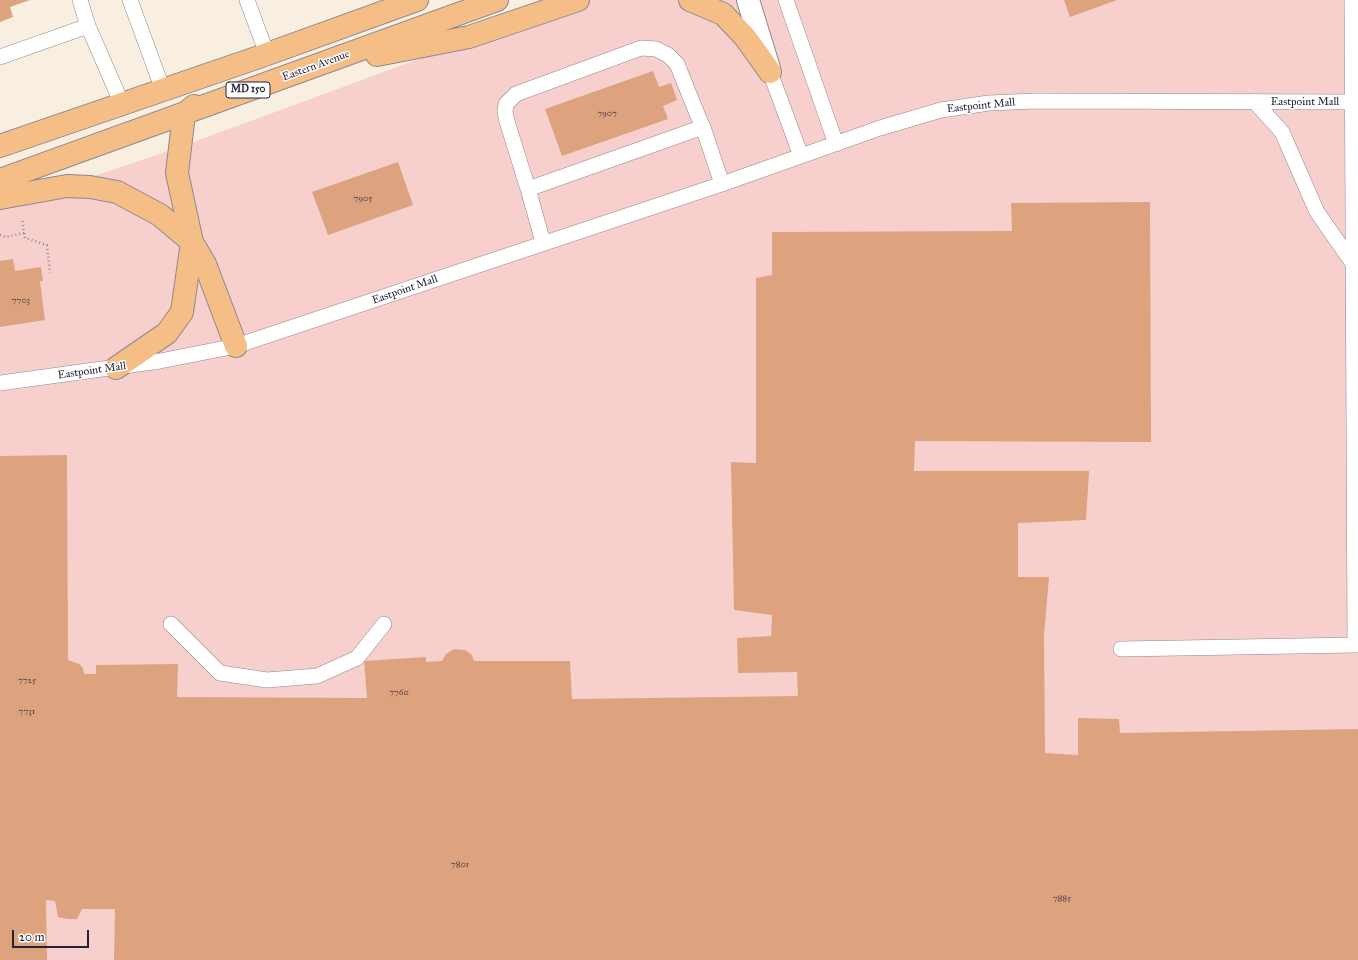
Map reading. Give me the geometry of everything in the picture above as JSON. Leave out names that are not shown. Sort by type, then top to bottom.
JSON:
[{"type":"main road","name":"MD 150","points":[[0,146],[263,56],[416,0]]},
{"type":"main road","name":"Eastern Avenue","points":[[0,180],[497,0]]},
{"type":"main road","points":[[307,69],[469,37],[578,0]]},
{"type":"main road","points":[[690,0],[723,14],[745,37],[770,72]]},
{"type":"main road","points":[[236,346],[205,264],[192,242],[177,173],[184,114],[263,56]]},
{"type":"main road","points":[[0,198],[67,186],[90,187],[117,192],[160,215],[192,242]]},
{"type":"main road","points":[[116,368],[167,333],[182,312],[192,242]]},
{"type":"street","points":[[748,0],[770,72]]},
{"type":"lane","points":[[80,0],[88,26],[122,104]]},
{"type":"lane","points":[[130,0],[163,90]]},
{"type":"lane","points":[[247,0],[263,56]]},
{"type":"lane","points":[[786,0],[836,144]]},
{"type":"lane","points":[[1352,0],[1355,102]]},
{"type":"lane","points":[[0,57],[88,26]]},
{"type":"lane","points":[[543,242],[506,118],[506,104],[516,94],[641,48],[656,49],[668,55],[677,64],[702,127],[722,184]]},
{"type":"lane","points":[[770,72],[800,156]]},
{"type":"lane","name":"Eastpoint Mall","points":[[0,383],[116,368],[195,355],[236,346],[543,242],[722,184],[880,128],[941,110],[989,103],[1036,101],[1355,102],[1354,265],[1356,645]]},
{"type":"lane","points":[[1254,101],[1282,132],[1317,212],[1354,265]]},
{"type":"lane","points":[[528,190],[702,127]]},
{"type":"lane","points":[[171,624],[220,673],[267,680],[317,676],[357,658],[384,624]]},
{"type":"lane","points":[[1121,649],[1356,645]]},
{"type":"path","points":[[20,210],[25,238],[47,245],[50,273]]},
{"type":"path","points":[[0,235],[5,237],[24,233]]},
{"type":"shaded area","points":[[579,0],[1358,0],[1358,960],[0,960],[0,208],[180,147]]},
{"type":"building","points":[[0,0],[30,0],[10,7],[13,17],[0,22]]},
{"type":"building","points":[[1064,0],[1117,0],[1070,17]]},
{"type":"building","points":[[653,71],[659,87],[671,83],[677,100],[663,106],[668,119],[562,156],[545,109]]},
{"type":"building","points":[[398,162],[413,205],[328,235],[312,192]]},
{"type":"building","points":[[1150,202],[1151,442],[915,441],[914,471],[1089,471],[1086,520],[1018,523],[1018,577],[1049,577],[1044,635],[1045,753],[1078,755],[1078,718],[1119,719],[1120,733],[1358,729],[1358,960],[114,960],[115,909],[82,909],[77,919],[67,919],[58,917],[55,901],[46,900],[47,960],[0,960],[0,456],[67,455],[68,660],[79,664],[83,668],[84,674],[96,674],[96,665],[178,664],[177,697],[367,698],[364,661],[426,657],[426,662],[442,661],[446,654],[454,649],[465,650],[472,655],[474,661],[570,661],[572,699],[798,696],[797,672],[738,673],[737,638],[771,636],[772,615],[734,610],[731,462],[756,463],[756,278],[772,275],[772,232],[1012,231],[1011,203]]},
{"type":"building","points":[[13,259],[15,271],[41,267],[43,281],[40,281],[45,320],[0,327],[0,261]]}]
